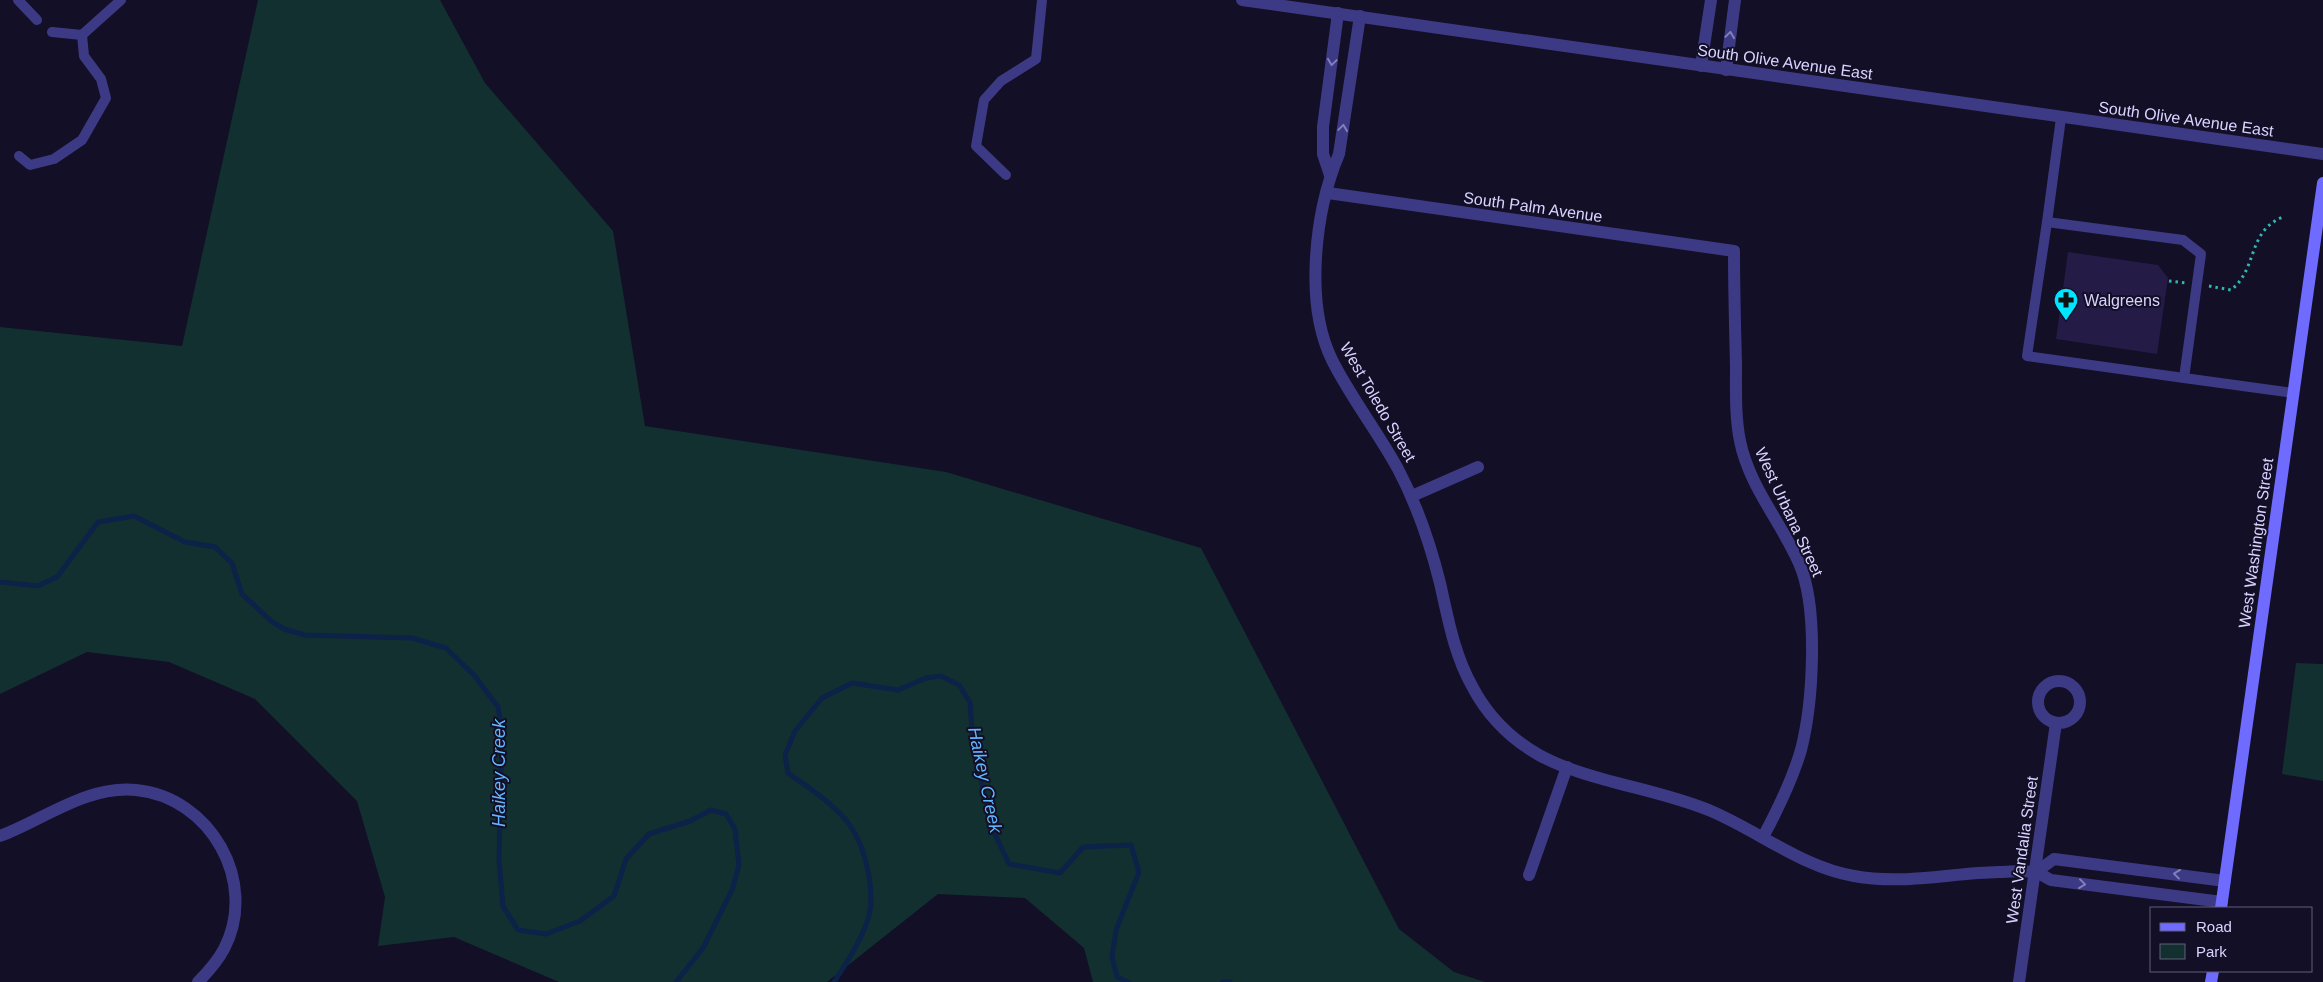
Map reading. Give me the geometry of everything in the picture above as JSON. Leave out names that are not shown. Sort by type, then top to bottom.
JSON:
[{"type":"main road","name":"West Washington Street","points":[[2222,905],[2323,183]]},
{"type":"street","name":"South Olive Avenue East","points":[[1242,0],[2323,154]]},
{"type":"street","points":[[1701,66],[1710,0]]},
{"type":"street","points":[[1726,70],[1735,0]]},
{"type":"street","name":"West Toledo Street","points":[[1330,175],[1323,154],[1323,127],[1338,13]]},
{"type":"street","name":"West Toledo Street","points":[[1360,16],[1340,154],[1330,175],[1314,278],[1322,334],[1333,361],[1376,429],[1412,496],[1431,550],[1454,642],[1473,689],[1500,726],[1540,755],[1567,767],[1681,799],[1712,811],[1800,858],[1831,871],[1876,880],[1906,880],[1981,872],[2036,872]]},
{"type":"street","name":"South Palm Avenue","points":[[1328,193],[1734,251]]},
{"type":"street","name":"West Urbana Street","points":[[1734,251],[1737,413],[1740,440],[1746,464],[1755,485],[1790,542],[1800,565],[1808,589],[1812,629],[1812,655],[1801,748],[1784,797],[1763,837]]},
{"type":"street","points":[[1412,496],[1478,467]]},
{"type":"street","name":"West Vandalia Street","points":[[2019,982],[2056,723]]},
{"type":"street","points":[[1529,875],[1567,767]]},
{"type":"street","points":[[0,836],[80,799],[104,793],[127,790],[151,793],[178,803],[190,810],[210,830],[233,873],[235,905],[225,948],[216,963],[198,982]]},
{"type":"street","points":[[2222,905],[2051,880],[2036,872],[2054,859],[2225,881]]},
{"type":"lane","points":[[18,0],[37,20]]},
{"type":"lane","points":[[52,32],[82,35],[120,0]]},
{"type":"lane","points":[[1006,174],[976,146],[984,100],[1001,81],[1036,59],[1042,0]]},
{"type":"lane","points":[[19,156],[30,165],[54,159],[82,140],[106,98],[101,79],[84,56],[82,35]]},
{"type":"lane","points":[[2061,118],[2027,356],[2293,393]]},
{"type":"lane","points":[[2047,222],[2183,240],[2201,254],[2184,378]]},
{"type":"path","points":[[2169,281],[2231,290],[2244,274],[2261,233],[2274,220],[2283,217]]},
{"type":"green space","points":[[258,0],[440,0],[485,83],[613,231],[645,426],[946,472],[1201,548],[1399,929],[1454,972],[1485,982],[1093,982],[1084,948],[1025,898],[938,894],[827,982],[559,982],[454,937],[378,946],[385,897],[357,801],[255,699],[169,662],[87,652],[0,694],[0,327],[182,346]]},
{"type":"green space","points":[[2296,663],[2323,664],[2323,781],[2282,774]]},
{"type":"building","name":"Walgreens","points":[[2068,252],[2158,265],[2168,278],[2157,354],[2056,339]]},
{"type":"waterway","name":"Haikey Creek","points":[[0,582],[38,586],[57,577],[98,522],[134,516],[185,542],[215,547],[232,563],[242,594],[271,621],[284,629],[305,635],[412,638],[446,648],[474,675],[498,707],[502,730],[499,860],[503,906],[518,930],[546,934],[580,921],[614,896],[626,859],[649,834],[690,821],[711,810],[726,814],[735,829],[739,865],[732,890],[703,948],[676,982]]},
{"type":"waterway","name":"Haikey Creek","points":[[834,982],[852,953],[867,922],[871,899],[868,871],[860,845],[849,824],[828,803],[788,773],[785,755],[795,731],[822,698],[852,683],[898,690],[926,678],[941,676],[959,685],[970,702],[973,745],[993,830],[1009,864],[1060,873],[1083,847],[1131,845],[1139,872],[1116,930],[1112,957],[1117,977],[1128,982]]},
{"type":"waterway","name":"Haikey Creek","points":[[1223,982],[1230,982]]},
{"type":"place","name":"Walgreens","points":[[2066,321]]}]
